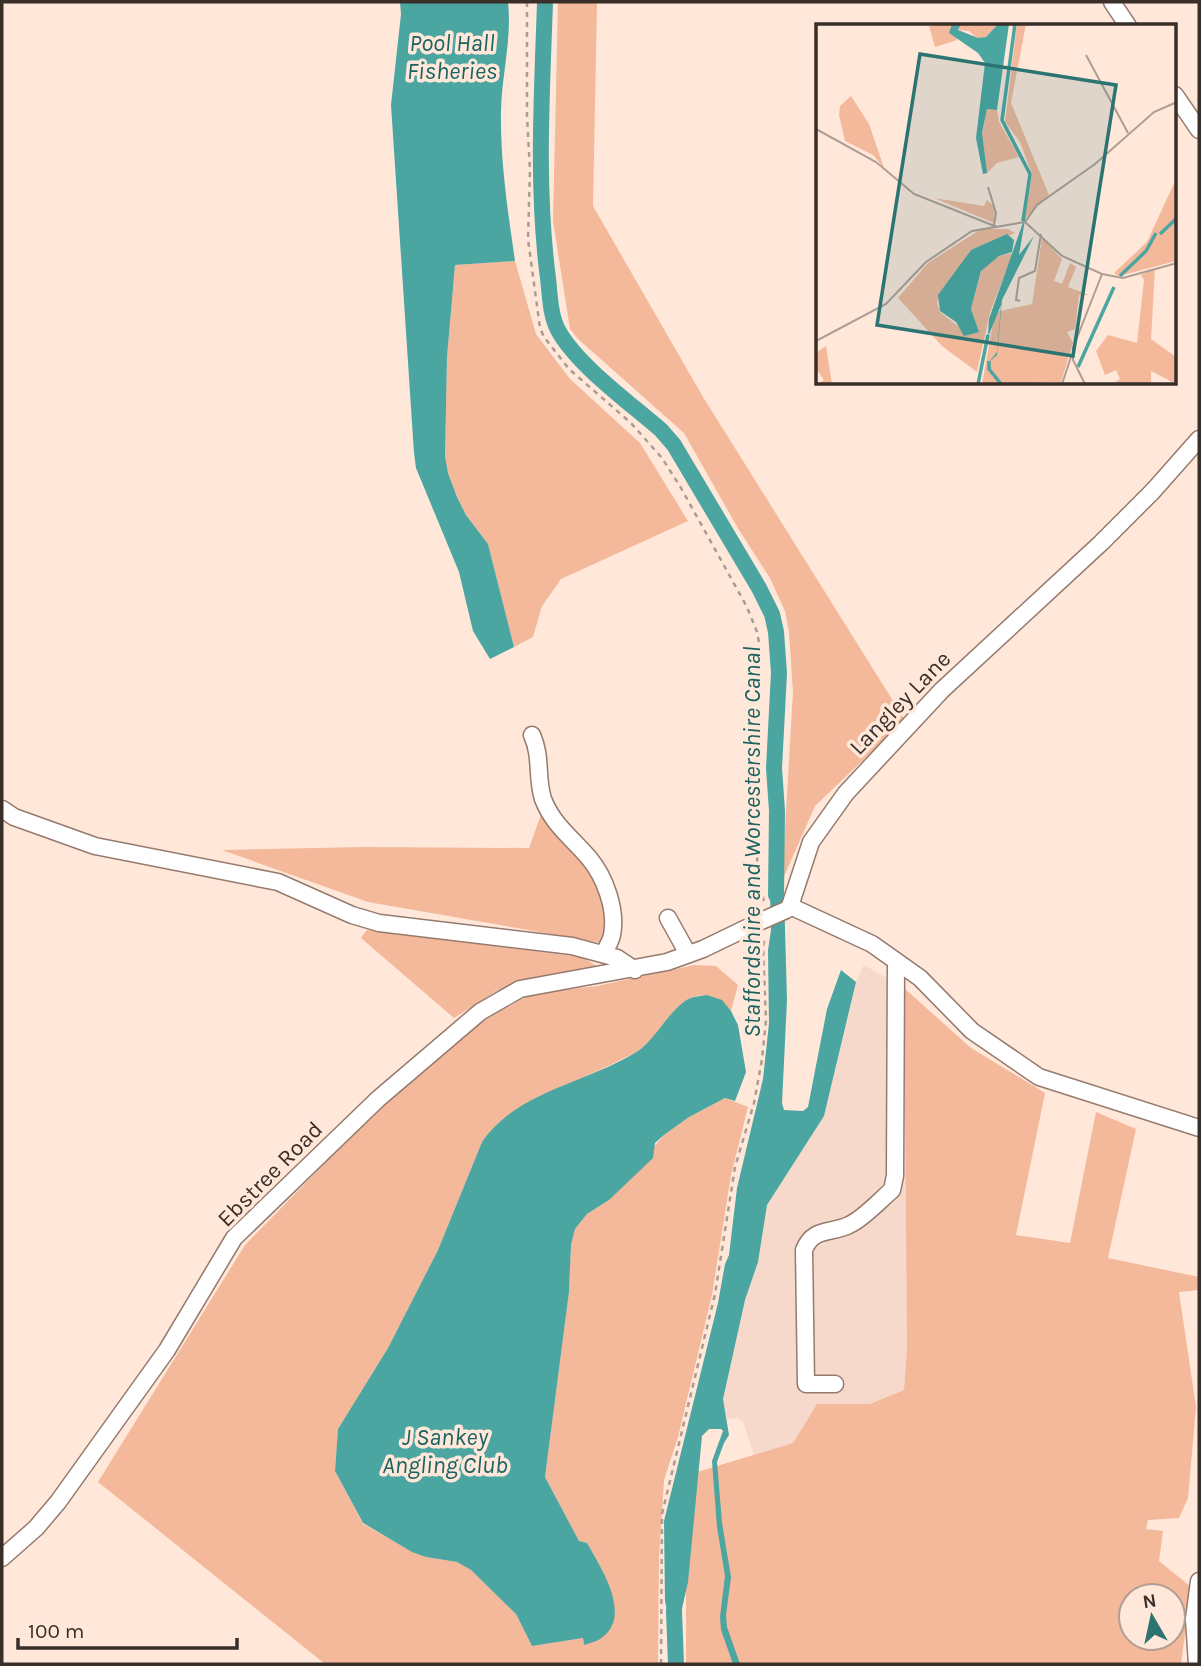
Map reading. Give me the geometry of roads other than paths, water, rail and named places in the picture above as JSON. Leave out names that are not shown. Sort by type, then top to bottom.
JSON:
[{"type":"street","points":[[1112,2],[1127,24]]},
{"type":"street","points":[[1176,96],[1199,130]]},
{"type":"street","name":"Langley Lane","points":[[788,908],[811,842],[846,793],[942,690],[1101,543],[1153,491],[1199,439]]},
{"type":"street","points":[[532,735],[538,749],[542,797],[551,816],[556,825],[589,858],[604,880],[613,926],[612,936],[604,954]]},
{"type":"street","points":[[2,809],[14,817],[95,846],[278,882],[352,915],[379,923],[572,946],[617,958],[635,970],[667,962],[763,926],[788,908],[872,944],[920,978],[972,1031],[1039,1077],[1199,1128]]},
{"type":"street","points":[[668,918],[688,954]]},
{"type":"street","points":[[835,1384],[806,1384],[804,1250],[808,1240],[819,1233],[850,1225],[892,1190],[895,1175],[896,962]]},
{"type":"street","name":"Ebstree Road","points":[[2,1558],[36,1528],[58,1502],[167,1350],[234,1238],[378,1099],[480,1012],[520,989],[635,970]]},
{"type":"street","points":[[1196,1662],[1194,1619],[1199,1581]]},
{"type":"water","name":"Pool Hall Fisheries","points":[[400,2],[508,2],[509,29],[501,129],[515,261],[455,265],[447,357],[445,456],[448,473],[466,515],[488,544],[514,647],[490,659],[473,631],[459,572],[416,468],[391,105]]},
{"type":"water","points":[[783,858],[787,1000],[782,1103],[784,1110],[803,1111],[808,1107],[827,1009],[841,970],[856,982],[824,1116],[767,1205],[758,1262],[745,1300],[723,1399],[729,1435],[717,1462],[722,1523],[731,1577],[727,1627],[740,1664],[733,1664],[721,1630],[725,1576],[717,1527],[712,1461],[723,1431],[721,1429],[709,1429],[702,1436],[688,1582],[677,1631],[671,1630],[665,1601],[664,1521],[729,1255],[737,1188],[763,1079],[769,1023],[770,892]]},
{"type":"water","name":"J Sankey Angling Club","points":[[707,995],[722,1000],[738,1025],[746,1072],[735,1101],[725,1098],[689,1117],[664,1135],[655,1143],[653,1158],[609,1200],[587,1214],[575,1229],[571,1245],[569,1292],[545,1477],[579,1541],[587,1543],[606,1579],[615,1606],[614,1618],[610,1630],[594,1642],[584,1645],[583,1638],[532,1646],[516,1614],[471,1570],[457,1562],[412,1552],[363,1523],[335,1471],[338,1429],[388,1348],[438,1250],[482,1142],[497,1124],[534,1099],[638,1051],[684,1002],[693,997]]},
{"type":"waterway","name":"Staffordshire and Worcestershire Canal","points":[[545,2],[541,175],[544,244],[553,318],[558,330],[578,357],[661,430],[674,445],[772,614],[779,673],[774,768],[777,811],[776,895]]},
{"type":"waterway","name":"Staffordshire and Worcestershire Canal","points":[[674,1611],[676,1664]]}]
